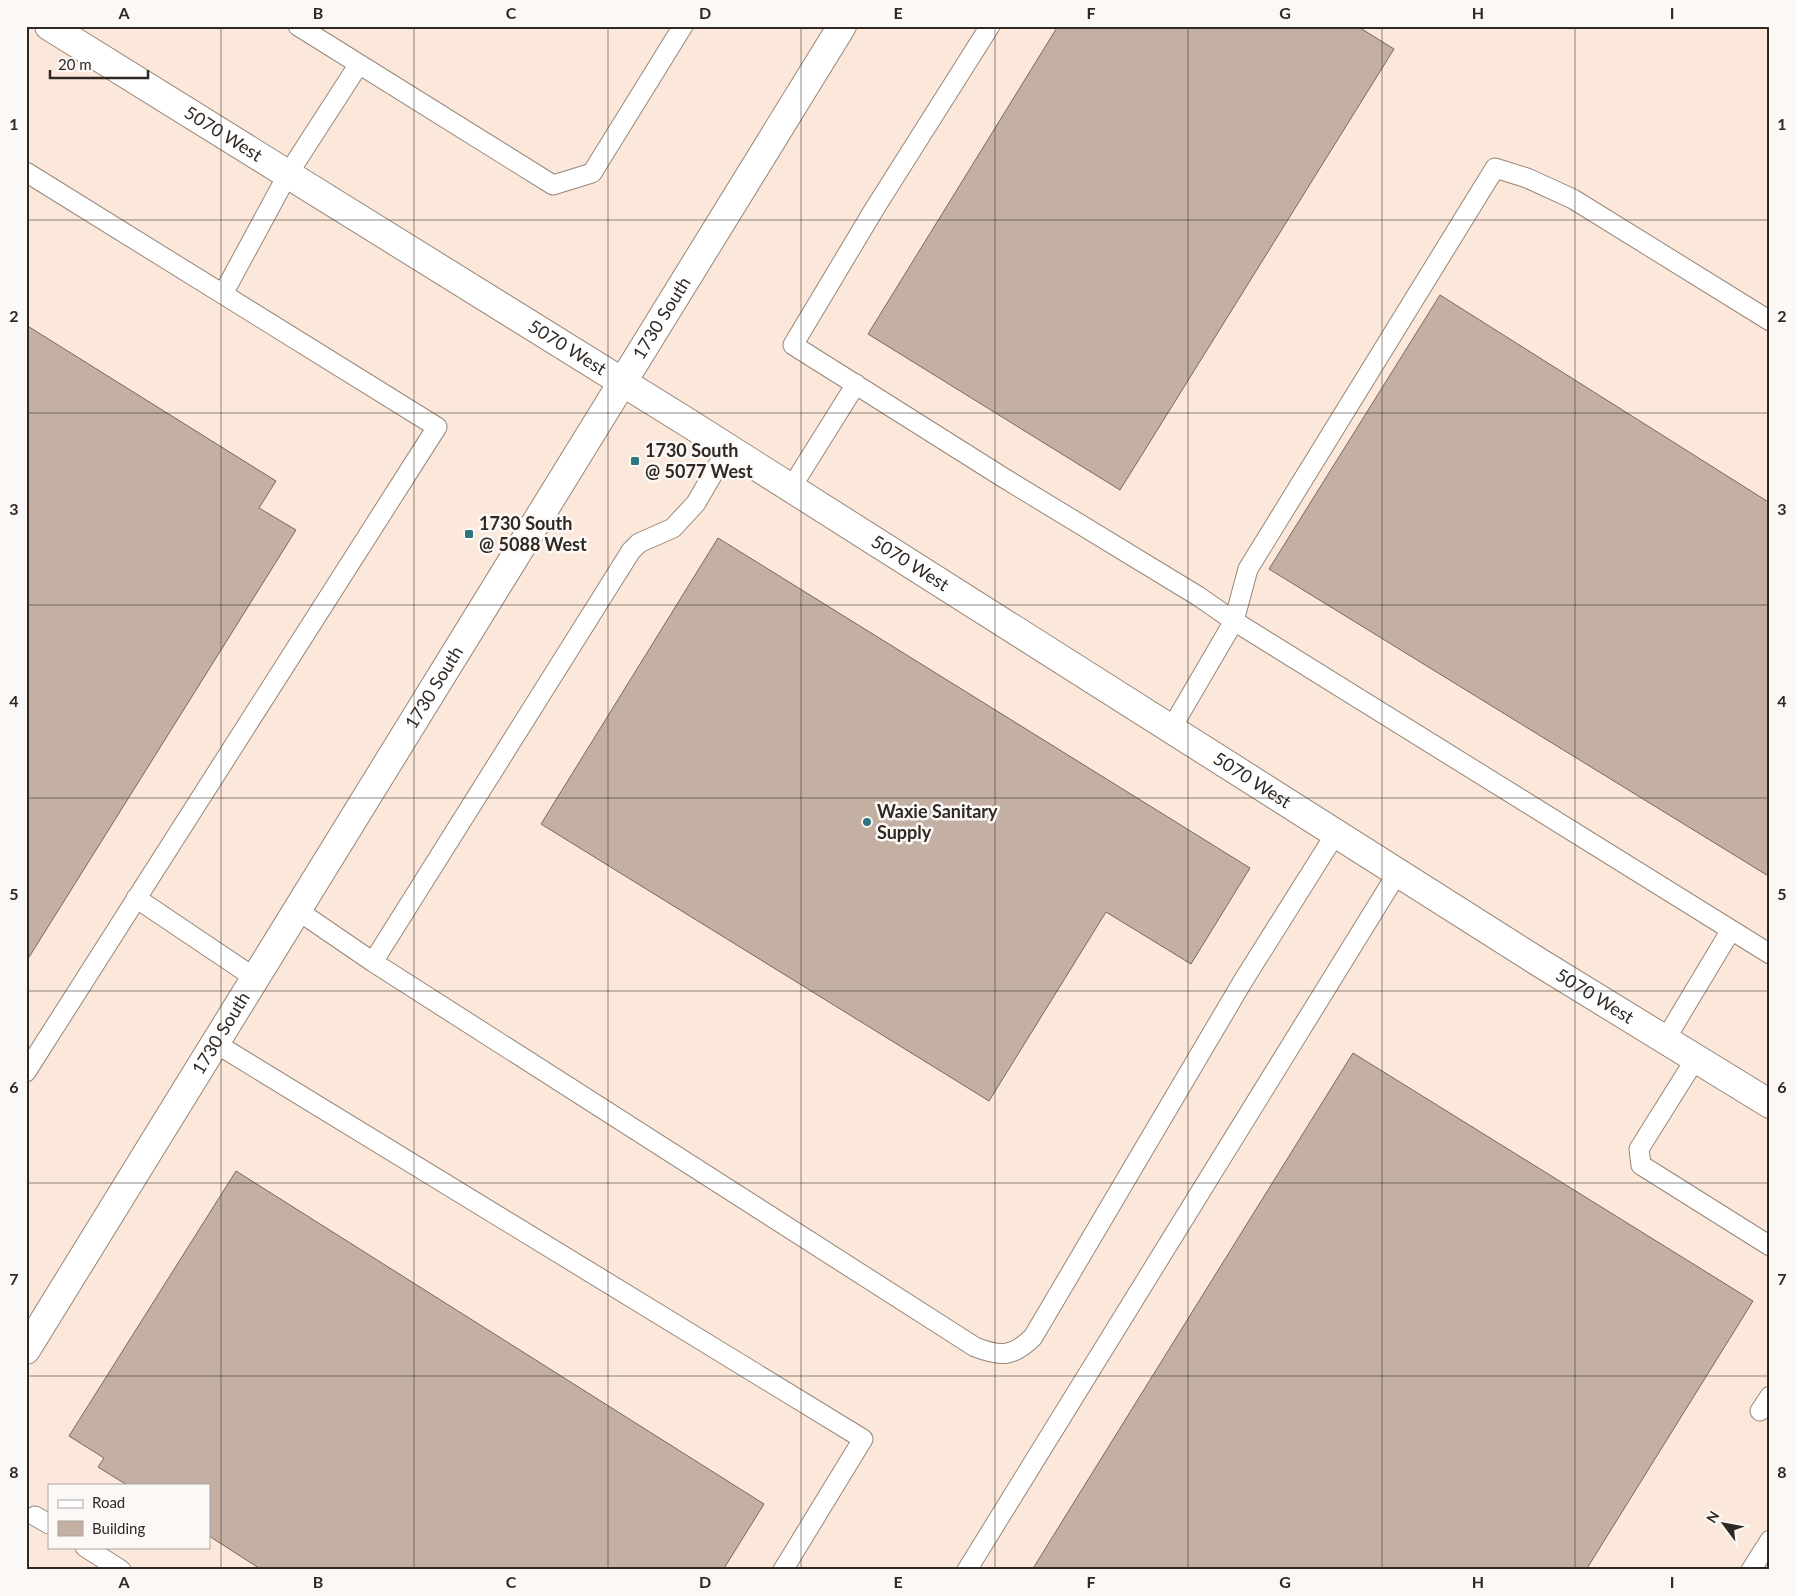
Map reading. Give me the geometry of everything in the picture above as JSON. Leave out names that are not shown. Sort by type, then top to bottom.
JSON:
[{"type":"street","name":"5070 West","points":[[49,26],[622,381],[1171,730],[1770,1104]]},
{"type":"street","name":"1730 South","points":[[26,1350],[842,26]]},
{"type":"lane","points":[[298,26],[553,185],[592,173],[683,26]]},
{"type":"lane","points":[[990,26],[792,344],[1004,478],[1198,596],[1234,621],[1770,954]]},
{"type":"lane","points":[[223,294],[288,174],[359,64]]},
{"type":"lane","points":[[1171,730],[1234,621],[1248,569],[1495,168],[1527,178],[1573,198],[1770,321]]},
{"type":"lane","points":[[26,172],[437,427],[26,1072]]},
{"type":"lane","points":[[791,488],[856,384]]},
{"type":"lane","points":[[373,962],[631,551],[639,543],[672,528],[696,503],[728,448]]},
{"type":"lane","points":[[297,910],[373,962],[975,1347],[993,1354],[1010,1353],[1022,1348],[1033,1337],[1242,981],[1336,833]]},
{"type":"lane","points":[[967,1570],[1398,872]]},
{"type":"lane","points":[[136,898],[255,978]]},
{"type":"lane","points":[[1665,1040],[1731,930]]},
{"type":"lane","points":[[215,1043],[864,1440],[783,1570]]},
{"type":"lane","points":[[1696,1058],[1639,1149],[1641,1165],[1770,1246]]},
{"type":"lane","points":[[1751,1570],[1770,1540]]},
{"type":"lane","points":[[88,1548],[122,1570]]},
{"type":"building","points":[[1058,26],[1357,26],[1394,49],[1120,490],[868,334]]},
{"type":"building","points":[[1440,295],[1770,503],[1770,877],[1269,569]]},
{"type":"building","points":[[26,325],[276,481],[259,508],[296,530],[26,962]]},
{"type":"building","points":[[718,538],[1250,868],[1191,964],[1106,912],[989,1101],[541,824]]},
{"type":"building","points":[[1353,1053],[1753,1301],[1586,1570],[1032,1570]]},
{"type":"building","points":[[236,1171],[764,1504],[723,1570],[262,1570],[210,1537],[210,1484],[125,1484],[98,1467],[104,1458],[69,1436]]},
{"type":"place","name":"1730 South @ 5077 West","points":[[635,461]]},
{"type":"place","name":"1730 South @ 5088 West","points":[[469,534]]},
{"type":"place","name":"Waxie Sanitary Supply","points":[[867,822]]}]
